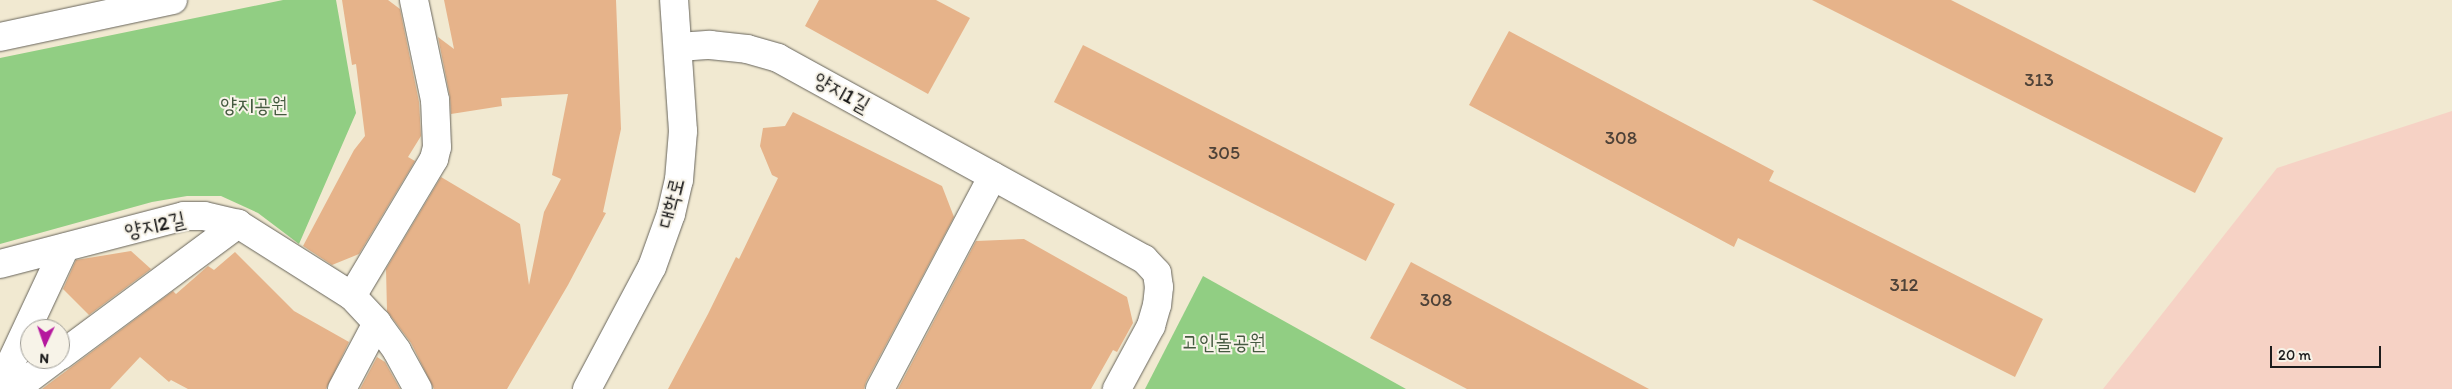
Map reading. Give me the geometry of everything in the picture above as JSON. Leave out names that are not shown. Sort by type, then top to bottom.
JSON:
[{"type":"street","points":[[0,37],[173,0]]},
{"type":"street","points":[[352,296],[434,160],[437,147],[435,100],[414,0]]},
{"type":"street","name":"대학로","points":[[588,389],[652,267],[671,214],[679,180],[683,131],[679,48],[674,0]]},
{"type":"street","name":"양지1길","points":[[679,48],[710,45],[747,49],[778,58],[1144,259],[1157,273],[1159,287],[1150,326],[1117,389]]},
{"type":"street","points":[[880,389],[993,176]]},
{"type":"street","name":"양지2길","points":[[0,264],[184,216],[204,216],[238,224],[352,296],[377,323],[397,351],[418,389]]},
{"type":"street","points":[[70,349],[238,224]]},
{"type":"street","points":[[0,386],[65,246]]},
{"type":"street","points":[[342,389],[377,323]]},
{"type":"street","points":[[15,389],[42,369]]},
{"type":"shaded area","points":[[2452,111],[2452,389],[2103,389],[2277,168]]},
{"type":"green space","name":"양지공원","points":[[283,0],[336,0],[356,113],[299,244],[258,213],[221,196],[187,196],[152,202],[0,244],[0,58]]},
{"type":"green space","name":"고인돌공원","points":[[1203,276],[1406,389],[1145,389]]},
{"type":"building","points":[[342,0],[388,0],[400,9],[419,102],[421,136],[408,157],[415,161],[359,254],[332,265],[303,246],[354,150],[365,136],[356,64],[352,65]]},
{"type":"building","points":[[444,0],[616,0],[621,129],[603,212],[606,213],[568,285],[507,389],[434,389],[411,343],[387,311],[386,269],[441,177],[520,224],[529,285],[544,212],[561,179],[552,175],[568,94],[501,98],[502,106],[451,114],[450,97],[438,37],[454,49]]},
{"type":"building","points":[[819,0],[936,0],[970,18],[928,94],[805,26]]},
{"type":"building","points":[[1812,0],[1951,0],[2223,138],[2195,193]]},
{"type":"building","points":[[1509,31],[1774,171],[1769,181],[2043,319],[2015,377],[1738,238],[1734,247],[1469,105]]},
{"type":"building","points":[[1083,45],[1395,204],[1366,261],[1054,102]]},
{"type":"building","points":[[793,112],[942,186],[954,217],[864,389],[668,389],[736,257],[739,259],[778,178],[772,175],[760,146],[763,128],[785,126]]},
{"type":"building","points":[[1024,239],[1127,297],[1133,323],[1117,352],[1113,350],[1091,389],[898,389],[976,241]]},
{"type":"building","points":[[131,251],[151,269],[89,315],[63,289],[76,260]]},
{"type":"building","points":[[235,252],[294,311],[349,342],[326,389],[188,389],[171,380],[169,382],[140,357],[110,389],[42,389],[173,291],[176,294],[208,266],[214,270]]},
{"type":"building","points":[[1411,262],[1649,389],[1467,389],[1370,338]]},
{"type":"building","points":[[377,357],[385,362],[400,389],[360,389]]}]
